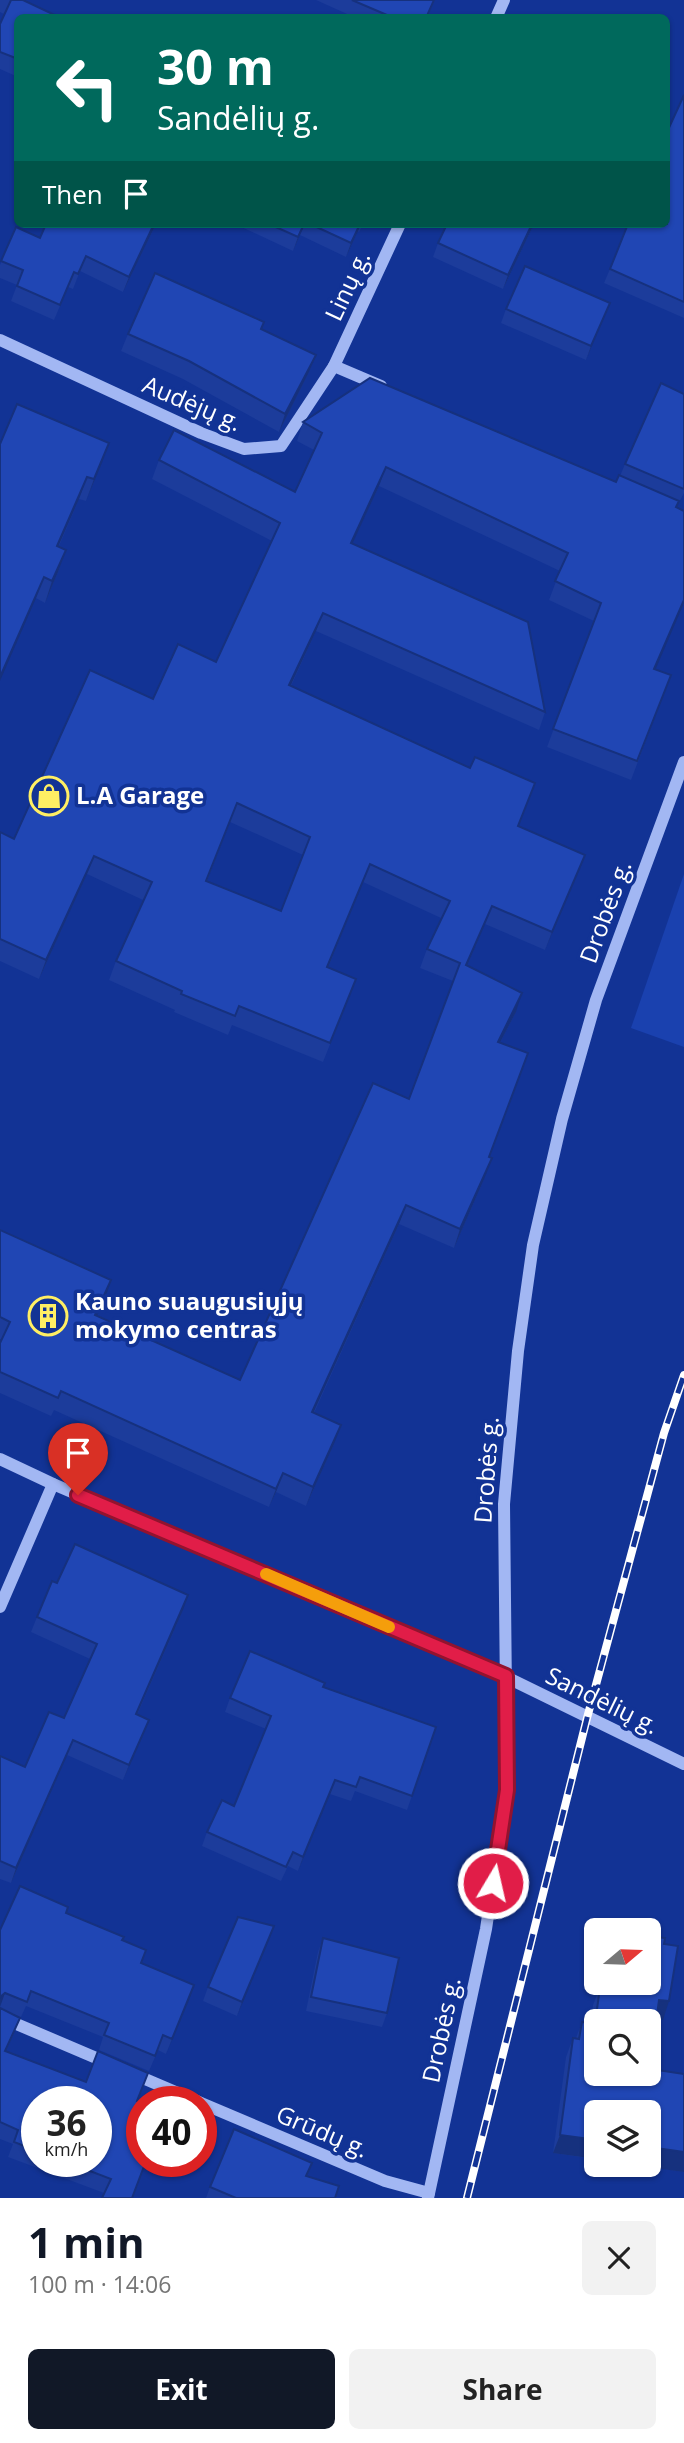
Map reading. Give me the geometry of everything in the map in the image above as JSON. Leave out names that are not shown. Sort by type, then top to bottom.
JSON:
[{"type":"street","name":"Linų g.","points":[[334,366],[398,228]]},
{"type":"street","name":"Audėjų g.","points":[[0,341],[201,433],[244,449],[281,446],[334,366]]},
{"type":"street","points":[[334,366],[397,393]]},
{"type":"street","name":"Drobės g.","points":[[428,2195],[486,1929],[507,1790],[504,1504],[518,1352],[533,1245],[562,1119],[596,1000],[684,762]]},
{"type":"street","name":"Sandėlių g.","points":[[0,1459],[506,1676],[684,1764]]},
{"type":"street","points":[[0,1607],[53,1484]]},
{"type":"street","name":"Grūdų g.","points":[[0,2017],[162,2086]]},
{"type":"street","name":"Grūdų g.","points":[[217,2109],[385,2181],[428,2195]]},
{"type":"shaded area","points":[[684,874],[684,1047],[631,1028]]},
{"type":"building","points":[[11,0],[23,0],[53,14],[14,14],[14,57],[0,52],[0,24]]},
{"type":"building","points":[[352,0],[434,0],[428,14],[385,14]]},
{"type":"building","points":[[684,95],[684,302],[610,269],[626,228],[670,228],[670,125]]},
{"type":"building","points":[[16,228],[40,238],[44,228],[152,228],[129,277],[86,256],[78,274],[74,272],[60,305],[17,286],[23,270],[1,261]]},
{"type":"building","points":[[278,228],[302,228],[298,237]]},
{"type":"building","points":[[319,228],[358,228],[351,243]]},
{"type":"building","points":[[445,228],[530,228],[508,275],[438,243]]},
{"type":"building","points":[[525,266],[610,303],[591,346],[506,309]]},
{"type":"building","points":[[155,273],[264,322],[261,329],[316,355],[285,414],[189,361],[128,334]]},
{"type":"building","points":[[370,378],[616,482],[619,475],[679,501],[676,507],[684,511],[684,600],[654,669],[671,675],[637,761],[553,729],[601,603],[555,581],[568,553],[386,467],[351,543],[528,622],[545,712],[323,613],[289,685],[470,768],[475,757],[535,783],[518,826],[585,855],[552,932],[492,906],[466,965],[522,993],[498,1042],[528,1053],[489,1157],[492,1158],[460,1229],[406,1205],[312,1412],[341,1425],[313,1487],[283,1473],[276,1489],[61,1391],[58,1398],[0,1372],[0,1343],[10,1322],[0,1317],[0,1230],[111,1280],[95,1315],[240,1380],[373,1083],[409,1099],[460,963],[427,949],[450,901],[370,864],[327,967],[356,979],[330,1043],[239,1006],[235,1016],[181,994],[182,991],[116,961],[152,882],[94,856],[46,960],[0,939],[0,832],[14,839],[90,670],[153,699],[178,644],[216,662],[280,523],[159,460],[174,430],[295,492],[322,433],[303,422]],"holes":[[[237,803],[310,837],[281,911],[206,881]]]},
{"type":"building","points":[[661,383],[684,394],[684,489],[625,464]]},
{"type":"building","points":[[17,404],[109,443],[94,479],[87,477],[57,546],[66,550],[52,581],[44,577],[0,677],[0,444]]},
{"type":"building","points":[[75,1544],[188,1595],[136,1714],[149,1720],[129,1765],[73,1740],[16,1868],[0,1861],[0,1756],[25,1767],[49,1712],[64,1718],[97,1644],[37,1617],[52,1581],[57,1583]]},
{"type":"building","points":[[250,1651],[325,1683],[323,1687],[436,1727],[412,1796],[360,1777],[356,1787],[335,1780],[303,1857],[293,1852],[286,1867],[207,1832],[222,1800],[234,1806],[271,1716],[230,1698]]},
{"type":"building","points":[[20,1886],[68,1907],[66,1913],[124,1937],[122,1940],[146,1950],[141,1963],[194,1985],[172,2039],[163,2035],[155,2056],[104,2035],[109,2023],[31,1991],[27,2002],[5,1993],[0,1997],[0,1930]]},
{"type":"building","points":[[238,1917],[274,1926],[242,2002],[208,1987]]},
{"type":"building","points":[[323,1938],[399,1958],[387,2013],[311,1997]]},
{"type":"building","points":[[662,1938],[665,1938],[664,1944],[678,1946],[669,2001],[659,2000],[658,2009],[597,2009],[599,1995],[662,1995]]},
{"type":"building","points":[[0,2008],[20,2018],[5,2051],[86,2082],[98,2051],[148,2073],[143,2086],[126,2086],[126,2177],[140,2177],[132,2198],[102,2198],[111,2179],[106,2177],[112,2177],[112,2086],[21,2086],[21,2145],[14,2142],[18,2130],[0,2122]]},
{"type":"building","points":[[582,2022],[584,2086],[661,2086],[661,2071],[684,2074],[684,2152],[661,2149],[661,2100],[584,2100],[584,2138],[560,2135],[573,2038],[579,2039]]},
{"type":"building","points":[[234,2129],[312,2163],[306,2176],[339,2186],[335,2198],[236,2198],[210,2187],[214,2177],[217,2177],[217,2170]]},
{"type":"railway","points":[[467,2198],[587,1718],[664,1433],[684,1375]]},
{"type":"slow traffic","points":[[266,1574],[389,1627]]},
{"type":"place","name":"L.A Garage","points":[[49,796]]},
{"type":"place","name":"Kauno suaugusiųjų mokymo centras","points":[[48,1316]]},
{"type":"route","points":[[78,1495],[506,1676],[507,1790],[493,1883]]}]
